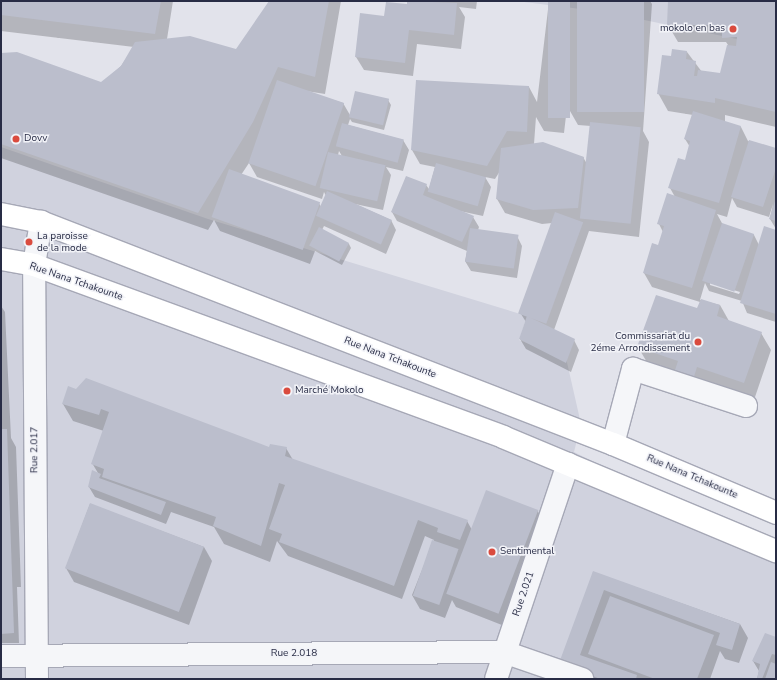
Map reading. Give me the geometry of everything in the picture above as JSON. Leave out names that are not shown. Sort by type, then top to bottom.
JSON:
[{"type":"main road","name":"Rue Nana Tchakounte","points":[[1,214],[41,222],[613,444],[776,513]]},
{"type":"main road","name":"Rue Nana Tchakounte","points":[[1,259],[34,265],[503,437],[776,551]]},
{"type":"main road","points":[[503,437],[517,407]]},
{"type":"street","name":"Rue 2.017","points":[[37,679],[34,265],[41,222]]},
{"type":"street","points":[[613,444],[633,369],[746,406]]},
{"type":"street","name":"Rue 2.021","points":[[496,679],[568,464]]},
{"type":"street","name":"Rue 2.018","points":[[1,656],[504,652],[582,679]]},
{"type":"shaded area","name":"mokolo en bas","points":[[516,1],[776,1],[776,47],[605,12]]},
{"type":"shaded area","name":"Marché Mokolo","points":[[1,147],[208,219],[527,316],[519,340],[566,358],[581,424],[574,452],[776,553],[776,679],[1,679]]},
{"type":"building","points":[[1,1],[161,1],[155,34],[1,15]]},
{"type":"building","points":[[269,1],[329,1],[315,77],[278,67],[253,122],[198,213],[1,144],[1,53],[17,52],[101,82],[121,66],[135,42],[190,36],[236,49]]},
{"type":"building","points":[[407,1],[457,3],[454,35],[409,30],[405,63],[355,57],[360,13],[384,16],[386,2],[407,4]]},
{"type":"building","points":[[548,1],[570,1],[570,118],[548,118]]},
{"type":"building","points":[[577,1],[644,1],[644,112],[577,112]]},
{"type":"building","points":[[668,1],[776,1],[776,112],[715,98],[715,103],[657,94],[662,55],[671,56],[672,49],[687,51],[686,59],[696,61],[694,76],[697,76],[698,70],[720,73],[727,45],[736,46],[737,37],[722,38],[722,25],[667,25]]},
{"type":"building","points":[[277,80],[344,103],[315,186],[248,163]]},
{"type":"building","points":[[416,80],[529,86],[527,132],[507,131],[487,166],[411,150]]},
{"type":"building","points":[[355,91],[389,99],[383,125],[349,117]]},
{"type":"building","points":[[693,111],[741,126],[719,203],[668,188],[678,158],[685,160],[690,141],[684,139]]},
{"type":"building","points":[[590,122],[641,127],[631,224],[580,218]]},
{"type":"building","points":[[342,123],[404,140],[398,163],[336,146]]},
{"type":"building","points":[[749,140],[776,148],[776,168],[763,207],[731,197]]},
{"type":"building","points":[[543,142],[584,157],[578,208],[533,210],[496,199],[501,148]]},
{"type":"building","points":[[328,152],[385,165],[377,201],[320,188]]},
{"type":"building","points":[[436,163],[486,177],[478,206],[428,192]]},
{"type":"building","points":[[229,169],[320,202],[303,250],[212,217]]},
{"type":"building","points":[[406,176],[427,184],[423,195],[474,216],[462,242],[391,212]]},
{"type":"building","points":[[327,191],[392,220],[381,245],[316,216]]},
{"type":"building","points":[[667,193],[716,210],[692,288],[643,273],[652,243],[658,245],[664,226],[657,224]]},
{"type":"building","points":[[776,198],[776,221],[769,219]]},
{"type":"building","points":[[555,212],[583,222],[546,324],[518,313]]},
{"type":"building","points":[[722,223],[754,234],[734,292],[702,281]]},
{"type":"building","points":[[764,226],[776,230],[776,314],[740,303]]},
{"type":"building","points":[[319,227],[349,243],[339,262],[309,246]]},
{"type":"building","points":[[470,228],[519,235],[514,268],[465,262]]},
{"type":"building","points":[[656,295],[697,308],[701,299],[720,305],[717,316],[762,332],[744,383],[697,367],[692,383],[673,376],[678,361],[637,347]]},
{"type":"building","points":[[527,316],[575,339],[566,363],[519,339]]},
{"type":"building","points":[[86,378],[269,447],[270,444],[287,447],[285,456],[468,520],[460,540],[437,532],[438,528],[418,520],[394,586],[279,542],[282,534],[269,529],[285,485],[279,483],[261,546],[213,526],[216,517],[102,477],[104,469],[91,464],[109,412],[101,409],[99,415],[62,404],[68,386],[76,389]]},
{"type":"building","points":[[1,429],[7,429],[14,633],[1,634]]},
{"type":"building","points":[[92,470],[101,474],[99,478],[166,502],[161,515],[88,487]]},
{"type":"building","name":"Sentimental","points":[[486,490],[538,510],[499,614],[446,594]]},
{"type":"building","points":[[90,503],[204,547],[179,612],[65,568]]},
{"type":"building","points":[[432,540],[458,549],[439,605],[413,596]]},
{"type":"building","points":[[593,571],[740,624],[732,650],[716,645],[720,633],[604,590],[580,655],[637,675],[636,679],[600,679],[559,663]]},
{"type":"building","points":[[610,596],[714,635],[697,679],[655,679],[588,654]]},
{"type":"building","points":[[765,633],[776,637],[776,655],[772,654],[762,679],[757,679],[760,664],[752,661]]},
{"type":"building","points":[[771,662],[776,664],[776,679],[765,679]]},
{"type":"building","points":[[169,678],[381,679],[169,679]]},
{"type":"place","name":"mokolo en bas","points":[[733,29]]},
{"type":"place","name":"Dovv","points":[[16,139]]},
{"type":"place","name":"La paroisse de la mode","points":[[29,242]]},
{"type":"place","name":"Commissariat du 2éme Arrondissement","points":[[698,342]]},
{"type":"place","name":"Marché Mokolo","points":[[287,391]]},
{"type":"place","name":"Sentimental","points":[[492,552]]}]
